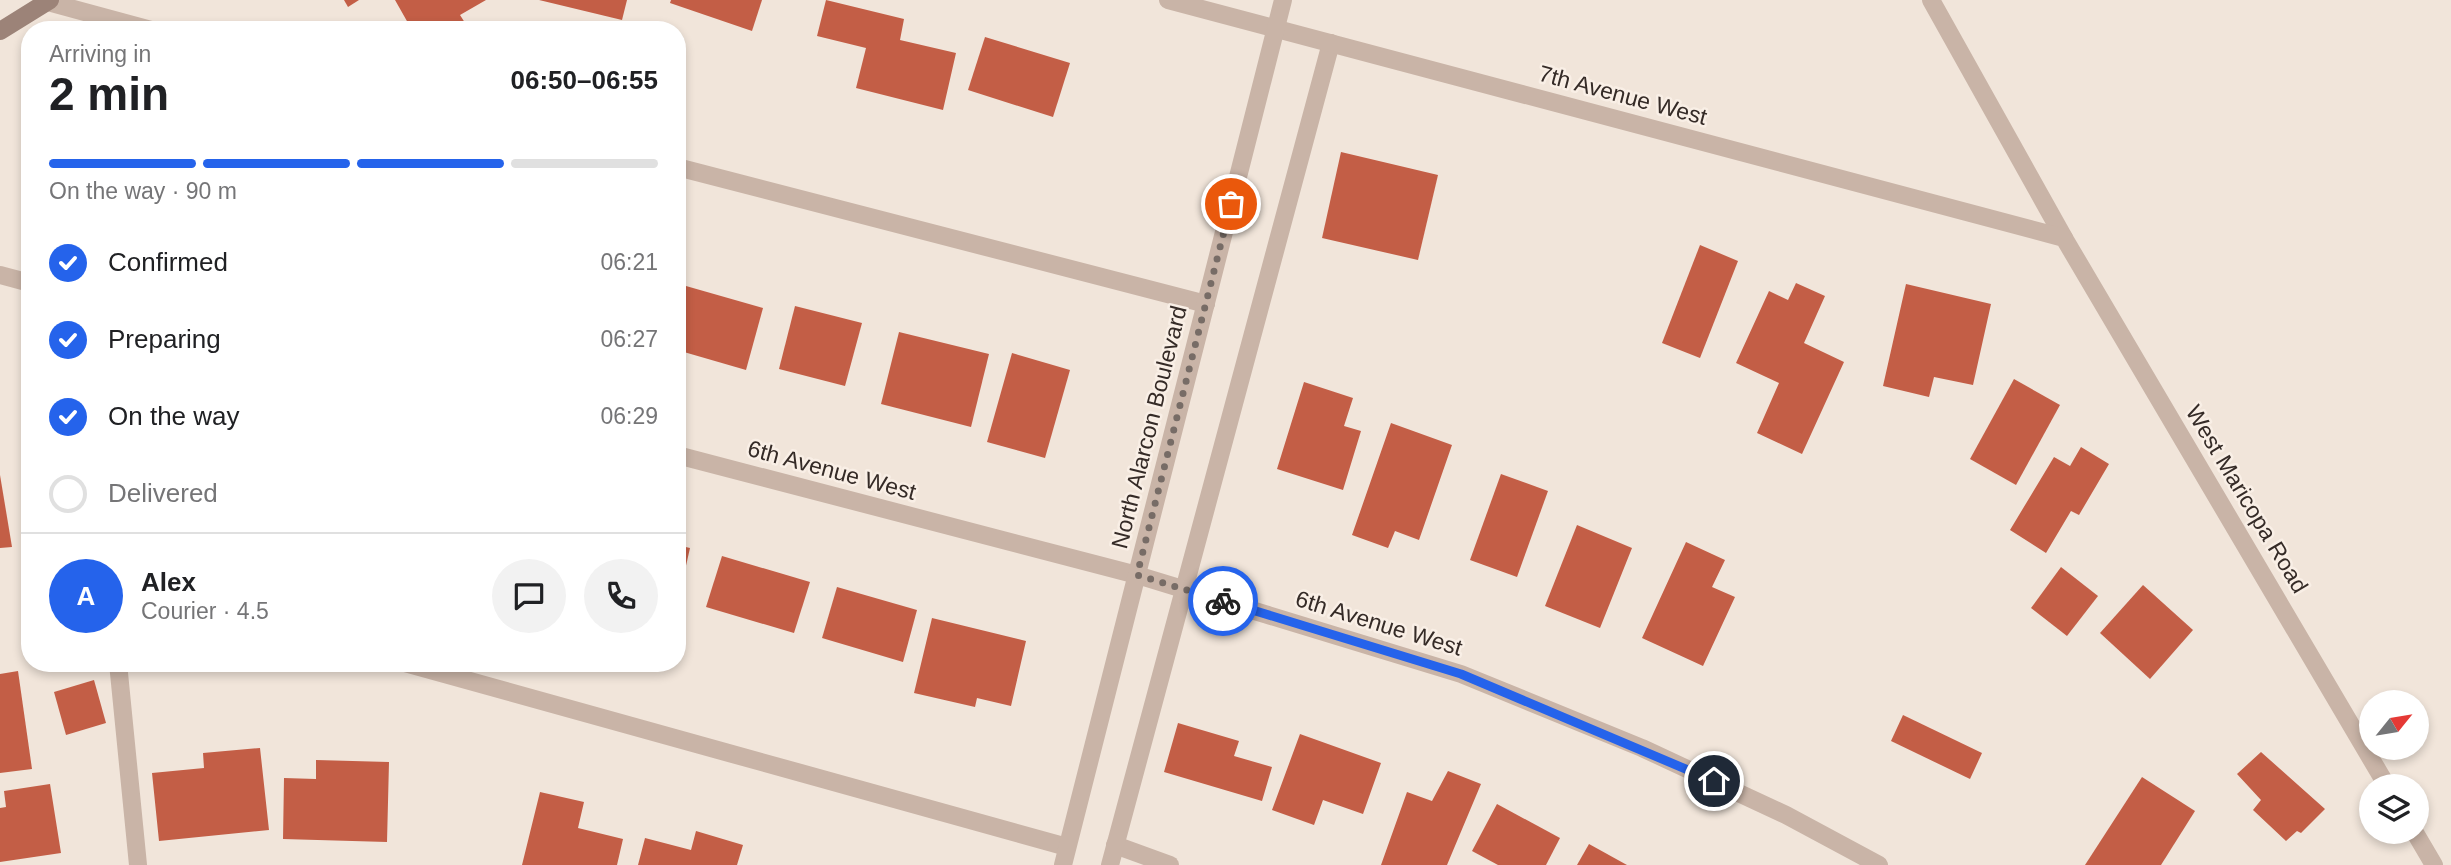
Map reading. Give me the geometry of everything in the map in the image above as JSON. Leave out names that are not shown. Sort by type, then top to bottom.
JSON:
[{"type":"main road","points":[[0,30],[49,1]]},
{"type":"street","name":"7th Avenue West","points":[[1168,0],[2064,238]]},
{"type":"street","name":"North Alarcon Boulevard","points":[[1065,856],[1283,0]]},
{"type":"street","name":"West Maricopa Road","points":[[1931,0],[2064,238],[2380,774]]},
{"type":"street","points":[[49,1],[119,21]]},
{"type":"street","points":[[1110,865],[1331,43]]},
{"type":"street","points":[[686,169],[1206,304]]},
{"type":"street","points":[[0,275],[21,281]]},
{"type":"street","name":"6th Avenue West","points":[[686,457],[1137,575],[1461,674],[1654,754],[1786,814],[1879,865]]},
{"type":"street","points":[[119,672],[138,865]]},
{"type":"street","points":[[436,672],[1065,856]]},
{"type":"street","points":[[2422,844],[2434,865]]},
{"type":"street","points":[[1115,845],[1170,865]]},
{"type":"building","points":[[344,0],[359,0],[348,7]]},
{"type":"building","points":[[395,0],[486,0],[460,15],[464,21],[407,21]]},
{"type":"building","points":[[539,0],[627,0],[622,20]]},
{"type":"building","points":[[671,0],[762,0],[752,31],[670,3]]},
{"type":"building","points":[[826,0],[904,19],[900,40],[956,53],[943,110],[856,88],[866,48],[817,36]]},
{"type":"building","points":[[985,37],[1070,63],[1053,117],[968,90]]},
{"type":"building","points":[[1341,152],[1438,175],[1418,260],[1322,238]]},
{"type":"building","points":[[1700,245],[1738,261],[1700,358],[1662,343]]},
{"type":"building","points":[[1796,283],[1825,296],[1804,343],[1844,362],[1802,454],[1757,433],[1779,383],[1736,363],[1769,291],[1788,300]]},
{"type":"building","points":[[1906,284],[1991,304],[1973,385],[1934,377],[1929,397],[1883,386]]},
{"type":"building","points":[[686,286],[763,308],[746,370],[686,353]]},
{"type":"building","points":[[795,306],[862,323],[845,386],[779,369]]},
{"type":"building","points":[[899,332],[989,354],[971,427],[881,404]]},
{"type":"building","points":[[1012,353],[1070,370],[1045,458],[987,442]]},
{"type":"building","points":[[2014,379],[2060,405],[2016,485],[1970,459]]},
{"type":"building","points":[[1304,382],[1353,398],[1344,426],[1361,431],[1343,490],[1277,469]]},
{"type":"building","points":[[1391,423],[1452,445],[1419,540],[1395,531],[1388,548],[1352,535]]},
{"type":"building","points":[[2081,447],[2109,464],[2079,515],[2071,511],[2046,553],[2010,530],[2054,457],[2070,466]]},
{"type":"building","points":[[1501,474],[1548,491],[1517,577],[1470,560]]},
{"type":"building","points":[[0,475],[12,547],[0,548]]},
{"type":"building","points":[[1577,525],[1632,548],[1600,628],[1545,606]]},
{"type":"building","points":[[1686,542],[1725,560],[1712,587],[1735,597],[1703,666],[1642,638]]},
{"type":"building","points":[[686,547],[690,548],[686,566]]},
{"type":"building","points":[[722,556],[810,582],[794,633],[706,607]]},
{"type":"building","points":[[2061,567],[2098,596],[2067,636],[2031,608]]},
{"type":"building","points":[[2143,585],[2193,630],[2150,679],[2100,633]]},
{"type":"building","points":[[837,587],[917,610],[903,662],[822,638]]},
{"type":"building","points":[[932,618],[1026,641],[1011,706],[977,698],[975,707],[914,693]]},
{"type":"building","points":[[18,671],[32,769],[0,773],[0,674]]},
{"type":"building","points":[[94,680],[106,723],[66,735],[54,692]]},
{"type":"building","points":[[1903,715],[1982,753],[1970,779],[1891,741]]},
{"type":"building","points":[[1178,723],[1239,741],[1234,756],[1272,767],[1262,801],[1164,772]]},
{"type":"building","points":[[1300,734],[1381,763],[1363,814],[1323,800],[1314,825],[1272,810]]},
{"type":"building","points":[[260,748],[269,830],[159,841],[152,773],[204,768],[203,753]]},
{"type":"building","points":[[2261,752],[2325,809],[2301,833],[2297,831],[2286,841],[2253,810],[2261,800],[2237,774]]},
{"type":"building","points":[[316,760],[389,762],[387,842],[283,839],[284,778],[316,779]]},
{"type":"building","points":[[1448,771],[1481,784],[1447,865],[1381,865],[1407,792],[1432,801]]},
{"type":"building","points":[[2142,777],[2195,811],[2161,865],[2085,865]]},
{"type":"building","points":[[50,784],[61,853],[0,862],[0,808],[6,807],[4,791]]},
{"type":"building","points":[[540,792],[584,802],[578,828],[623,839],[617,865],[522,865]]},
{"type":"building","points":[[1497,804],[1560,838],[1546,865],[1498,865],[1472,851]]},
{"type":"building","points":[[696,831],[743,845],[737,865],[638,865],[645,838],[691,850]]},
{"type":"building","points":[[1589,844],[1627,865],[1577,865]]},
{"type":"way so far","points":[[1223,601],[1137,575],[1231,204]]},
{"type":"route","points":[[1223,601],[1461,674],[1642,748],[1714,781]]}]
